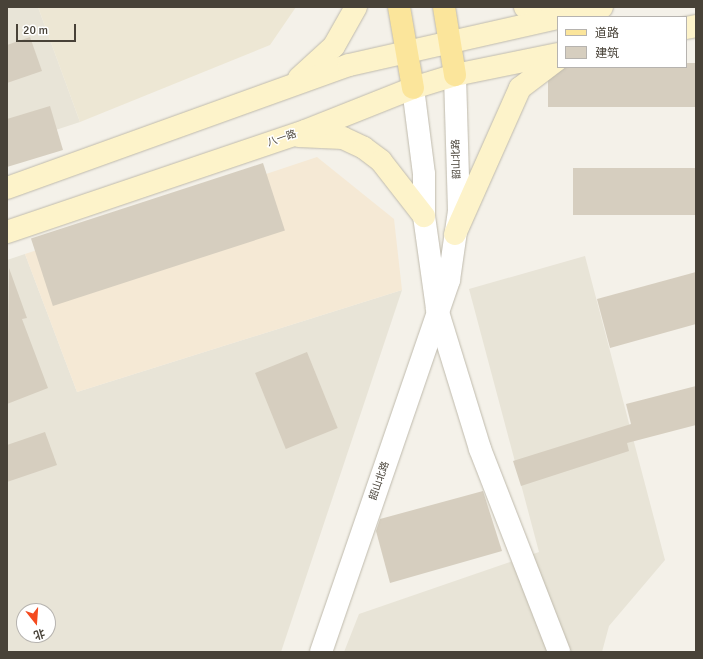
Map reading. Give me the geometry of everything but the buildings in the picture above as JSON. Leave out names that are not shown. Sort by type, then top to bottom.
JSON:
[{"type":"main road","points":[[278,91],[301,77],[334,46],[356,7]]},
{"type":"main road","name":"韶山北路","points":[[399,7],[413,88]]},
{"type":"main road","name":"韶山北路","points":[[444,7],[455,75]]},
{"type":"main road","points":[[525,7],[566,16],[602,7]]},
{"type":"main road","points":[[7,188],[350,65],[407,50],[557,18]]},
{"type":"main road","name":"八一路","points":[[7,232],[290,136],[413,88],[455,75],[557,54]]},
{"type":"main road","points":[[455,234],[520,88],[557,60]]},
{"type":"main road","points":[[290,136],[343,138],[364,148],[381,161],[424,216]]},
{"type":"street","name":"韶山北路","points":[[321,652],[437,309],[449,280],[459,211],[455,75]]},
{"type":"street","name":"韶山北路","points":[[413,88],[424,174],[424,216],[437,309]]},
{"type":"street","points":[[437,309],[480,449],[559,652]]},
{"type":"shaded area","points":[[7,7],[38,7],[80,122],[7,146]]},
{"type":"shaded area","points":[[38,7],[296,7],[270,45],[80,122]]},
{"type":"shaded area","points":[[317,157],[394,219],[402,290],[77,392],[25,254]]},
{"type":"shaded area","points":[[25,254],[77,392],[402,290],[281,652],[7,652],[7,260]]},
{"type":"shaded area","points":[[585,256],[665,560],[609,626],[602,652],[344,652],[359,614],[539,552],[469,289]]}]
